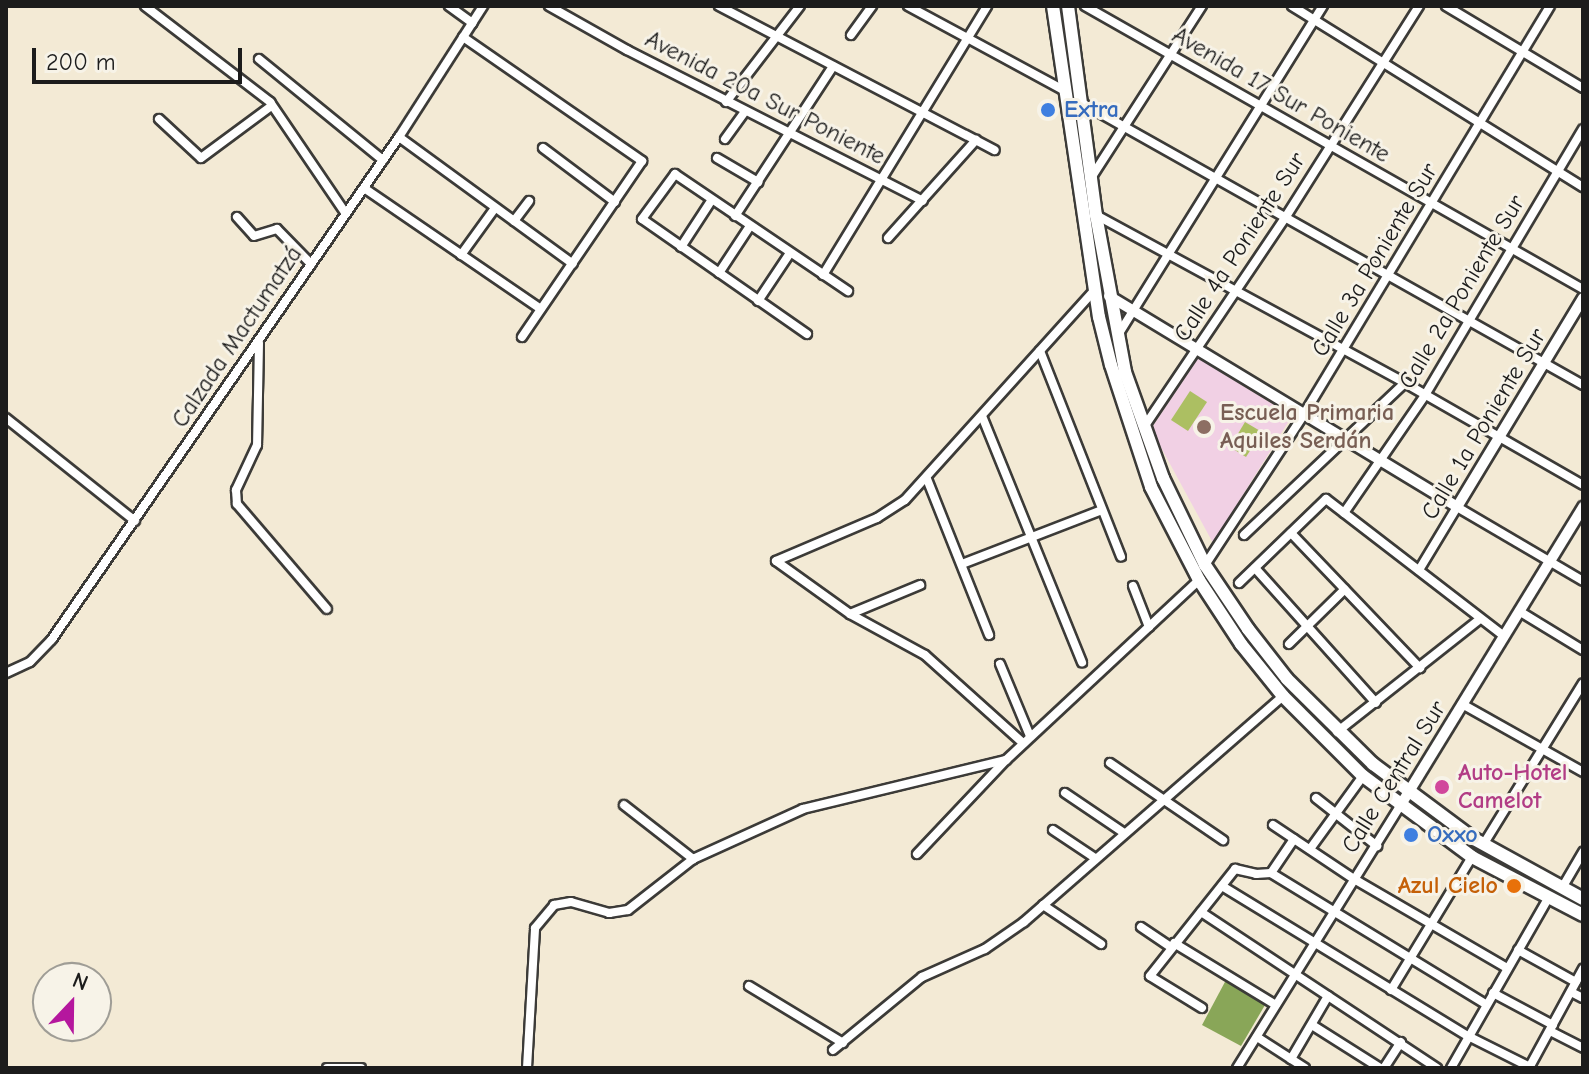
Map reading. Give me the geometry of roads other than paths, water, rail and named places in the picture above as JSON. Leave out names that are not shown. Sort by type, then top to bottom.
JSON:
[{"type":"main road","points":[[1053,6],[1095,290],[1111,365],[1151,487],[1199,580],[1241,644],[1283,696],[1363,776],[1472,857],[1583,915]]},
{"type":"main road","points":[[1068,6],[1096,215],[1117,337],[1163,478],[1205,565],[1248,629],[1287,679],[1337,732],[1407,793],[1483,845],[1583,899]]},
{"type":"street","points":[[145,6],[252,87],[270,107],[346,214]]},
{"type":"street","points":[[449,6],[472,23]]},
{"type":"street","name":"Calzada Mactumatzá","points":[[6,673],[43,652],[399,137],[483,6]]},
{"type":"street","name":"Avenida 20a Sur Poniente","points":[[549,6],[726,102],[923,201]]},
{"type":"street","points":[[719,6],[995,150]]},
{"type":"street","points":[[726,102],[800,6]]},
{"type":"street","points":[[851,35],[872,6]]},
{"type":"street","points":[[908,6],[1065,91]]},
{"type":"street","points":[[823,275],[987,6]]},
{"type":"street","name":"Avenida 17 Sur Poniente","points":[[1085,6],[1097,9],[1170,55],[1583,289]]},
{"type":"street","points":[[1091,179],[1202,6]]},
{"type":"street","points":[[1292,6],[1382,65],[1583,187]]},
{"type":"street","points":[[1117,337],[1323,6]]},
{"type":"street","name":"Calle 4a Poniente Sur","points":[[1144,427],[1285,218],[1419,6]]},
{"type":"street","points":[[1446,6],[1583,88]]},
{"type":"street","name":"Calle 3a Poniente Sur","points":[[1205,565],[1390,277],[1550,6]]},
{"type":"street","points":[[463,37],[641,157],[641,164],[522,337]]},
{"type":"street","points":[[259,59],[383,160]]},
{"type":"street","points":[[735,216],[833,66]]},
{"type":"street","points":[[1082,103],[1583,385]]},
{"type":"street","points":[[159,119],[201,158],[270,107]]},
{"type":"street","points":[[725,139],[745,111]]},
{"type":"street","name":"Calle 2a Poniente Sur","points":[[1344,513],[1425,395],[1583,129]]},
{"type":"street","points":[[399,137],[573,264]]},
{"type":"street","points":[[888,238],[976,140]]},
{"type":"street","points":[[543,148],[615,202]]},
{"type":"street","points":[[717,158],[758,182]]},
{"type":"street","points":[[807,334],[642,219],[675,174],[848,291]]},
{"type":"street","points":[[364,188],[541,309]]},
{"type":"street","points":[[514,221],[529,201]]},
{"type":"street","points":[[681,247],[711,201]]},
{"type":"street","points":[[461,255],[495,208]]},
{"type":"street","points":[[1096,215],[1405,383],[1583,485]]},
{"type":"street","points":[[237,217],[254,236],[277,229],[311,264]]},
{"type":"street","points":[[719,273],[750,226]]},
{"type":"street","points":[[758,301],[790,253]]},
{"type":"street","points":[[1023,743],[937,663],[850,614],[776,561],[877,518],[905,500],[1095,290]]},
{"type":"street","points":[[1109,296],[1583,581]]},
{"type":"street","name":"Calle 1a Poniente Sur","points":[[1419,570],[1583,298]]},
{"type":"street","points":[[259,342],[257,445],[236,490],[237,504],[327,609]]},
{"type":"street","points":[[1040,351],[1121,557]]},
{"type":"street","points":[[1244,535],[1405,383]]},
{"type":"street","points":[[982,416],[1082,662]]},
{"type":"street","points":[[6,418],[135,521]]},
{"type":"street","points":[[927,479],[989,635]]},
{"type":"street","points":[[1239,583],[1326,499],[1504,636]]},
{"type":"street","name":"Calle Central Sur","points":[[1237,1068],[1377,846],[1583,507]]},
{"type":"street","points":[[962,564],[1102,510]]},
{"type":"street","points":[[1291,533],[1420,668]]},
{"type":"street","points":[[1255,568],[1376,703]]},
{"type":"street","points":[[917,854],[1030,736],[1199,580]]},
{"type":"street","points":[[850,614],[920,585]]},
{"type":"street","points":[[1133,586],[1149,627]]},
{"type":"street","points":[[1289,644],[1345,589]]},
{"type":"street","points":[[1519,611],[1583,650]]},
{"type":"street","points":[[1337,732],[1480,619]]},
{"type":"street","points":[[1000,664],[1030,736]]},
{"type":"street","points":[[1483,845],[1583,683]]},
{"type":"street","points":[[833,1050],[922,977],[985,949],[1043,905],[1283,696]]},
{"type":"street","points":[[1462,704],[1583,772]]},
{"type":"street","points":[[527,1068],[535,928],[554,905],[571,902],[609,913],[628,910],[693,859],[803,809],[1006,760]]},
{"type":"street","points":[[1110,763],[1223,840]]},
{"type":"street","points":[[1310,849],[1363,776]]},
{"type":"street","points":[[1065,793],[1124,833]]},
{"type":"street","points":[[1316,798],[1377,846]]},
{"type":"street","points":[[624,805],[693,859]]},
{"type":"street","points":[[1273,825],[1354,879],[1507,968]]},
{"type":"street","points":[[1053,830],[1095,858]]},
{"type":"street","points":[[1271,873],[1294,839]]},
{"type":"street","points":[[1562,888],[1583,852]]},
{"type":"street","points":[[1391,990],[1472,857]]},
{"type":"street","points":[[1202,1008],[1150,976],[1235,869],[1256,874],[1271,873],[1486,1004]]},
{"type":"street","points":[[1222,886],[1468,1036],[1529,1067],[1583,969]]},
{"type":"street","points":[[1451,1068],[1549,897]]},
{"type":"street","points":[[1043,905],[1101,944]]},
{"type":"street","points":[[1201,912],[1437,1068]]},
{"type":"street","points":[[1141,927],[1276,1005]]},
{"type":"street","points":[[1518,950],[1576,982]]},
{"type":"street","points":[[749,986],[843,1043]]},
{"type":"street","points":[[1571,992],[1583,998]]},
{"type":"street","points":[[1493,993],[1583,1048]]},
{"type":"street","points":[[1291,1059],[1328,996]]},
{"type":"street","points":[[1312,1025],[1382,1068],[1401,1042]]},
{"type":"street","points":[[1257,1037],[1305,1068]]},
{"type":"street","points":[[327,1068],[361,1068]]},
{"type":"place","name":"Extra","points":[[1048,110]]},
{"type":"place","name":"Escuela Primaria Aquiles Serdán","points":[[1204,427]]},
{"type":"place","name":"Auto-Hotel Camelot","points":[[1442,787]]},
{"type":"place","name":"Oxxo","points":[[1411,835]]},
{"type":"place","name":"Azul Cielo","points":[[1514,886]]}]
